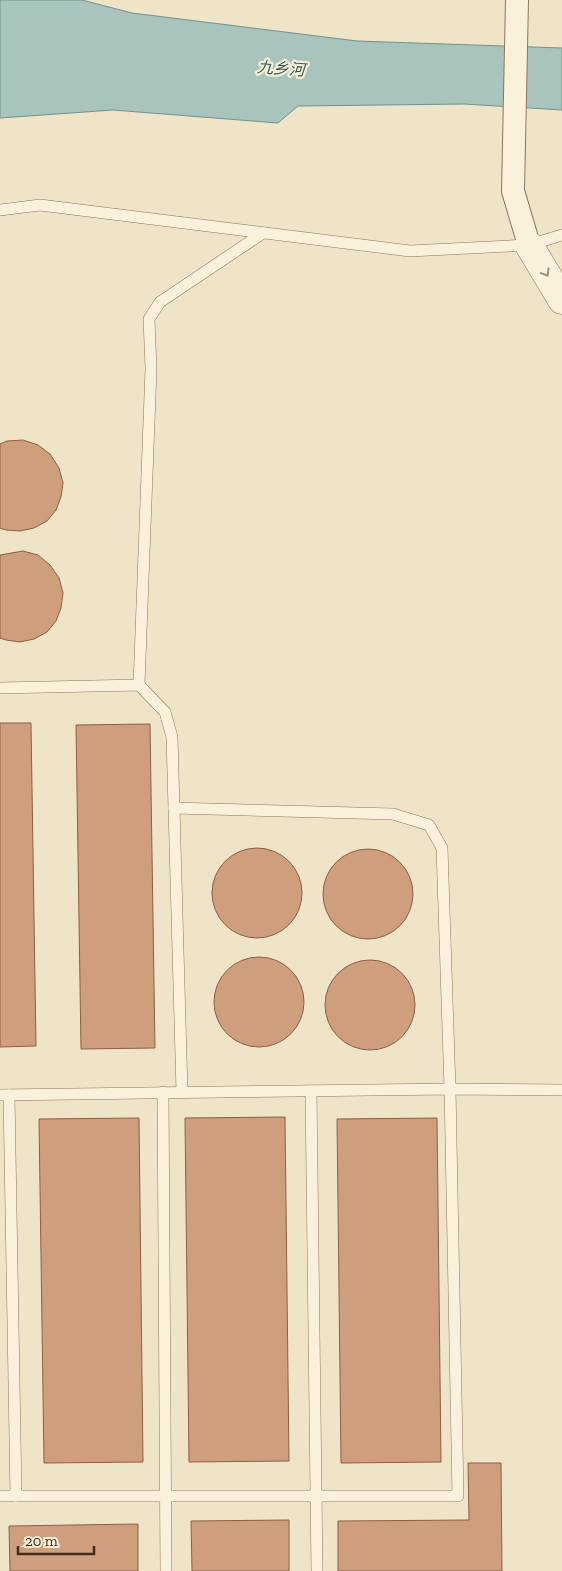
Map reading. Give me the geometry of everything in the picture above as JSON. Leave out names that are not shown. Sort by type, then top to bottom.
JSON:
[{"type":"street","points":[[516,6],[513,191],[529,245],[562,300]]},
{"type":"lane","points":[[0,210],[40,205],[410,251],[529,245],[562,235]]},
{"type":"lane","points":[[182,1092],[172,737],[164,712],[139,685],[151,369],[149,319],[160,302],[263,234]]},
{"type":"lane","points":[[0,688],[139,685]]},
{"type":"lane","points":[[0,1496],[458,1496],[450,1089],[442,848],[429,824],[393,814],[174,808]]},
{"type":"lane","points":[[16,1496],[4,1095],[311,1090],[562,1090]]},
{"type":"lane","points":[[311,1090],[318,1571]]},
{"type":"lane","points":[[163,1092],[166,1571]]},
{"type":"water","name":"九乡河","points":[[0,0],[82,0],[132,13],[357,41],[562,48],[562,110],[464,104],[298,106],[278,123],[113,110],[0,118]]},
{"type":"building","points":[[23,440],[38,445],[50,454],[59,468],[63,483],[61,497],[56,510],[47,521],[34,528],[20,531],[6,530],[0,528],[0,444],[7,441]]},
{"type":"building","points":[[23,551],[38,555],[50,565],[59,578],[63,593],[61,608],[56,621],[47,632],[34,639],[20,642],[0,638],[0,555]]},
{"type":"building","points":[[0,723],[31,723],[36,1046],[0,1047]]},
{"type":"building","points":[[150,724],[155,1048],[81,1049],[76,725]]},
{"type":"building","points":[[257,848],[274,851],[289,861],[299,876],[302,893],[299,910],[289,925],[274,935],[257,938],[240,935],[225,925],[215,910],[212,893],[215,876],[225,861],[240,851]]},
{"type":"building","points":[[368,849],[385,852],[400,862],[410,877],[413,894],[410,911],[400,926],[385,936],[368,939],[351,936],[336,926],[326,911],[323,894],[326,877],[336,862],[351,852]]},
{"type":"building","points":[[259,957],[276,960],[291,970],[301,985],[304,1002],[301,1019],[291,1034],[276,1044],[259,1047],[242,1044],[227,1034],[217,1019],[214,1002],[217,985],[227,970],[242,960]]},
{"type":"building","points":[[370,960],[387,963],[402,973],[412,988],[415,1005],[412,1022],[402,1037],[387,1047],[370,1050],[353,1047],[338,1037],[328,1022],[325,1005],[328,988],[338,973],[353,963]]},
{"type":"building","points":[[285,1117],[289,1461],[189,1462],[185,1118]]},
{"type":"building","points":[[139,1118],[143,1462],[44,1463],[39,1119]]},
{"type":"building","points":[[437,1118],[441,1462],[341,1463],[337,1119]]},
{"type":"building","points":[[468,1463],[501,1463],[502,1571],[338,1571],[338,1521],[469,1520]]},
{"type":"building","points":[[289,1520],[289,1571],[192,1571],[191,1521]]},
{"type":"building","points":[[138,1524],[138,1571],[10,1571],[9,1526]]}]
